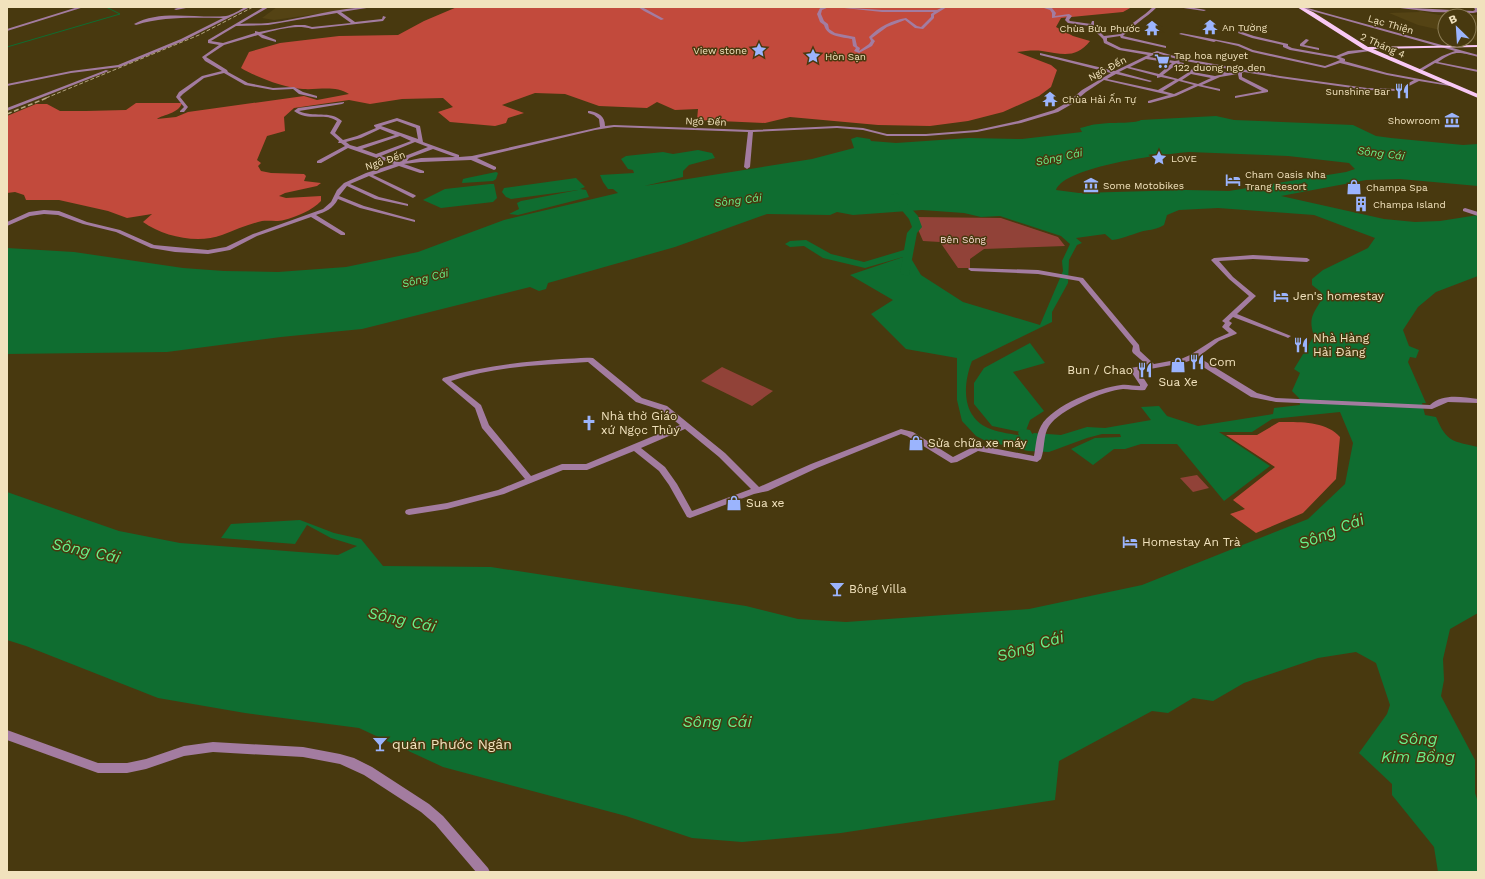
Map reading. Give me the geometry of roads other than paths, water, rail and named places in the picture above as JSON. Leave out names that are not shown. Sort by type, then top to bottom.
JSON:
[{"type":"main road","name":"2 Tháng 4","points":[[1299,7],[1311,13],[1367,49],[1478,95]]},
{"type":"main road","points":[[1367,49],[1437,47]]},
{"type":"main road","name":"2 Tháng 4","points":[[1443,81],[1478,95]]},
{"type":"street","points":[[7,30],[82,7]]},
{"type":"street","points":[[176,9],[189,7]]},
{"type":"street","points":[[7,110],[182,40],[248,7]]},
{"type":"street","points":[[223,44],[208,42],[267,7]]},
{"type":"street","points":[[235,26],[277,23],[337,11],[371,7]]},
{"type":"street","points":[[640,7],[645,12],[654,13],[662,18]]},
{"type":"street","points":[[827,7],[822,9],[819,14],[822,22],[826,24],[826,29],[834,34],[854,38],[855,46],[858,49],[856,51],[858,52],[862,52],[871,45],[873,41],[870,38],[874,33],[884,29],[888,25],[906,19],[916,27],[922,28],[931,21],[933,17],[932,15],[945,7]]},
{"type":"street","points":[[836,7],[889,12],[930,12],[939,10]]},
{"type":"street","points":[[1043,7],[1051,9],[1054,13],[1053,16],[1070,16],[1067,20],[1069,22],[1092,24],[1104,38],[1104,42],[1118,49],[1152,54],[1157,52],[1180,59],[1290,79],[1388,90],[1402,89],[1420,80],[1434,77]]},
{"type":"street","points":[[1104,38],[1121,35],[1145,17],[1155,7]]},
{"type":"street","points":[[1179,7],[1202,9]]},
{"type":"street","name":"Lạc Thiện","points":[[1299,7],[1437,45]]},
{"type":"street","points":[[1312,7],[1372,7]]},
{"type":"street","points":[[1394,7],[1433,11],[1477,12],[1476,7]]},
{"type":"street","points":[[337,11],[354,23]]},
{"type":"street","points":[[136,24],[143,20],[229,17]]},
{"type":"street","points":[[315,97],[301,93],[294,88],[273,89],[247,84],[225,72],[226,70],[204,59],[209,52],[223,44],[257,33],[306,25],[312,28],[384,20],[384,17]]},
{"type":"street","points":[[245,26],[275,41]]},
{"type":"street","points":[[1181,34],[1239,45],[1252,51],[1325,67],[1344,60],[1337,57],[1291,49],[1284,46],[1287,45],[1253,37],[1240,32]]},
{"type":"street","points":[[1121,35],[1124,38],[1165,47]]},
{"type":"street","points":[[1291,49],[1308,40]]},
{"type":"street","points":[[1301,45],[1342,54]]},
{"type":"street","name":"Lạc Thiện","points":[[1449,48],[1478,56]]},
{"type":"street","points":[[1337,57],[1342,54],[1367,49]]},
{"type":"street","points":[[1419,71],[1441,56],[1459,51]]},
{"type":"street","points":[[1041,54],[1150,81]]},
{"type":"street","name":"Ngô Đến","points":[[7,224],[29,214],[44,212],[59,213],[85,223],[118,231],[153,247],[208,252],[228,249],[255,235],[312,215],[330,206],[346,184],[368,174],[404,162],[459,157],[472,158],[602,128],[621,126],[752,131],[837,127],[863,129],[887,135],[977,131],[1019,122],[1056,111],[1070,103],[1103,79],[1152,54]]},
{"type":"street","points":[[1146,58],[1230,73],[1240,73],[1246,70]]},
{"type":"street","points":[[1139,86],[1160,76],[1180,59]]},
{"type":"street","points":[[1340,62],[1420,80],[1450,85]]},
{"type":"street","points":[[1434,62],[1478,71]]},
{"type":"street","points":[[7,85],[71,72],[120,66]]},
{"type":"street","points":[[1127,67],[1218,90]]},
{"type":"street","points":[[1160,91],[1190,73],[1195,67]]},
{"type":"street","points":[[182,111],[186,107],[178,97],[181,93],[203,77],[225,72]]},
{"type":"street","points":[[1190,73],[1215,77]]},
{"type":"street","points":[[1150,102],[1187,91],[1215,77],[1230,73]]},
{"type":"street","points":[[1238,97],[1266,91],[1242,79],[1240,73]]},
{"type":"street","points":[[1103,79],[1174,95]]},
{"type":"street","points":[[342,103],[298,109],[296,111],[310,117],[329,115],[340,120],[332,133],[340,142],[422,172]]},
{"type":"street","points":[[10,105],[18,106]]},
{"type":"street","points":[[590,112],[599,115],[603,120],[602,128]]},
{"type":"street","points":[[340,142],[359,137],[397,119],[418,127],[419,141]]},
{"type":"street","points":[[378,127],[459,157]]},
{"type":"street","points":[[747,167],[752,131]]},
{"type":"street","points":[[357,149],[399,134]]},
{"type":"street","points":[[376,156],[419,141]]},
{"type":"street","points":[[318,162],[348,146]]},
{"type":"street","points":[[404,162],[405,158],[433,147]]},
{"type":"street","points":[[472,158],[494,168]]},
{"type":"street","points":[[368,174],[413,196]]},
{"type":"street","points":[[346,184],[377,198],[406,205]]},
{"type":"street","points":[[336,197],[362,207],[414,221]]},
{"type":"street","points":[[312,215],[342,234]]},
{"type":"street","points":[[635,448],[662,469],[673,484],[690,515],[766,489],[814,466],[901,431],[910,434],[951,460],[954,460],[978,448],[1034,460],[1038,458],[1045,425],[1054,415],[1087,397],[1121,387],[1133,389],[1144,387],[1134,370],[1179,362],[1192,357],[1217,340],[1234,333],[1225,327],[1229,323],[1225,321],[1253,296],[1231,278],[1214,260],[1253,257],[1307,260]]},
{"type":"street","points":[[971,269],[1031,272],[1082,279],[1137,346],[1136,351],[1152,366]]},
{"type":"street","points":[[1233,315],[1288,336]]},
{"type":"street","points":[[1192,357],[1254,395],[1262,398],[1289,401],[1432,407],[1436,402],[1450,400],[1478,401]]},
{"type":"street","points":[[530,480],[485,426],[478,407],[446,380],[478,370],[590,360],[639,400],[664,408],[722,455],[758,491]]},
{"type":"street","points":[[409,512],[447,506],[501,492],[562,467],[587,467],[685,426]]},
{"type":"street","points":[[7,735],[98,768],[127,768],[146,764],[184,751],[213,747],[303,752],[350,762],[425,808],[439,820],[481,871]]},
{"type":"water","name":"Sông Cái","points":[[1216,116],[1234,120],[1353,125],[1376,136],[1463,145],[1478,144],[1478,186],[1400,179],[1366,180],[1281,196],[1384,219],[1415,222],[1440,221],[1478,215],[1478,276],[1436,292],[1418,307],[1403,330],[1409,346],[1419,350],[1416,358],[1410,357],[1408,362],[1426,403],[1422,403],[1425,415],[1436,417],[1444,432],[1452,440],[1478,447],[1478,613],[1450,629],[1443,659],[1444,680],[1441,696],[1475,760],[1475,793],[1478,802],[1478,872],[1438,872],[1434,847],[1392,795],[1392,784],[1359,753],[1387,714],[1390,705],[1376,663],[1356,652],[1318,658],[1244,683],[1213,701],[1193,698],[1168,713],[1152,711],[1059,761],[1055,800],[841,833],[742,842],[692,838],[626,816],[443,767],[359,728],[245,713],[158,698],[26,646],[7,640],[7,492],[119,531],[180,543],[338,555],[357,546],[331,538],[307,525],[295,544],[221,538],[231,524],[300,520],[334,533],[361,539],[383,566],[491,567],[746,606],[798,619],[846,622],[1029,609],[1142,585],[1308,519],[1345,484],[1353,443],[1340,412],[1272,419],[1252,432],[1219,432],[1270,466],[1224,501],[1177,444],[1141,444],[1125,449],[1114,449],[1093,465],[1071,449],[1095,438],[1121,437],[1120,434],[1102,434],[1049,452],[1028,451],[986,441],[976,436],[962,421],[957,400],[957,358],[906,349],[871,314],[893,300],[850,275],[909,255],[921,275],[963,302],[1040,325],[1063,271],[1062,261],[1070,244],[1061,236],[1000,216],[981,217],[964,213],[922,210],[853,215],[837,212],[830,215],[767,214],[675,247],[548,283],[546,289],[539,291],[530,287],[362,329],[281,337],[167,352],[7,354],[7,248],[74,252],[183,268],[224,271],[278,272],[346,267],[418,252],[504,220],[618,193],[613,189],[608,189],[600,175],[634,173],[633,170],[628,169],[621,159],[626,156],[663,152],[673,154],[698,150],[712,153],[715,158],[689,165],[683,171],[683,177],[644,186],[812,159],[854,148],[851,139],[857,137],[870,139],[871,141],[896,143],[969,138],[1022,139],[1082,132],[1080,128],[1094,124],[1133,122],[1141,120]],"holes":[[[1189,152],[1288,156],[1349,163],[1355,169],[1346,172],[1229,191],[1186,190],[1079,193],[1056,190],[1063,182],[1077,174],[1095,168],[1159,155]],[[1218,208],[1314,215],[1375,238],[1368,248],[1323,270],[1312,279],[1312,285],[1321,292],[1322,299],[1312,316],[1311,325],[1314,336],[1294,369],[1300,373],[1292,391],[1299,398],[1300,405],[1274,408],[1273,414],[1198,426],[1167,416],[1159,406],[1141,407],[1151,420],[1105,428],[1087,427],[1061,435],[1034,433],[1027,437],[992,430],[979,423],[973,416],[966,399],[967,379],[972,361],[1052,322],[1052,312],[1068,283],[1069,260],[1077,245],[1082,243],[1076,238],[1105,234],[1112,240],[1119,239],[1160,227],[1164,225],[1167,215],[1179,210]]]},
{"type":"water","points":[[496,172],[498,173],[496,179],[493,181],[462,183],[463,179]]},
{"type":"water","points":[[576,178],[585,187],[580,189],[586,190],[589,197],[518,215],[509,214],[519,209],[517,203],[521,201],[578,190],[511,199],[506,197],[502,192],[504,188]]},
{"type":"water","points":[[494,184],[497,198],[493,202],[441,208],[423,200],[445,189]]},
{"type":"water","points":[[1030,343],[1045,363],[1013,372],[1044,411],[1030,420],[1025,433],[992,426],[974,404],[974,383],[984,368]]},
{"type":"waterway","points":[[7,47],[120,14],[106,7]]},
{"type":"waterway","points":[[895,196],[914,218],[917,227],[912,233],[909,252]]},
{"type":"waterway","points":[[790,244],[806,243],[827,256],[865,265],[909,252]]},
{"type":"waterway","points":[[905,273],[909,252]]},
{"type":"waterway","points":[[1024,444],[1027,437],[1025,433]]},
{"type":"railway","points":[[46,98],[199,35],[253,7]]},
{"type":"railway","points":[[7,114],[49,97]]},
{"type":"place","name":"An Tường","points":[[1210,27]]},
{"type":"place","name":"Chùa Bửu Phước","points":[[1152,28]]},
{"type":"place","name":"View stone","points":[[759,50]]},
{"type":"place","name":"Hòn Sạn","points":[[813,56]]},
{"type":"place","name":"Tap hoa nguyet 122 duong ngo den","points":[[1162,61]]},
{"type":"place","name":"Sunshine Bar","points":[[1402,91]]},
{"type":"place","name":"Chùa Hải Ấn Tự","points":[[1050,99]]},
{"type":"place","name":"Showroom","points":[[1452,120]]},
{"type":"place","name":"LOVE","points":[[1159,158]]},
{"type":"place","name":"Cham Oasis Nha Trang Resort","points":[[1233,180]]},
{"type":"place","name":"Some Motobikes","points":[[1091,185]]},
{"type":"place","name":"Champa Spa","points":[[1354,187]]},
{"type":"place","name":"Champa Island","points":[[1361,204]]},
{"type":"place","name":"Jen's homestay","points":[[1281,296]]},
{"type":"place","name":"Nhà Hàng Hải Đăng","points":[[1301,345]]},
{"type":"place","name":"Com","points":[[1197,362]]},
{"type":"place","name":"Sua Xe","points":[[1178,365]]},
{"type":"place","name":"Bun / Chao","points":[[1145,370]]},
{"type":"place","name":"Nhà thờ Giáo xứ Ngọc Thủy","points":[[589,423]]},
{"type":"place","name":"Sửa chữa xe máy","points":[[916,443]]},
{"type":"place","name":"Sua xe","points":[[734,503]]},
{"type":"place","name":"Homestay An Trà","points":[[1130,542]]},
{"type":"place","name":"Bông Villa","points":[[837,589]]},
{"type":"place","name":"quán Phước Ngân","points":[[380,744]]},
{"type":"park label","name":"Bên Sông","points":[[963,239]]},
{"type":"water label","name":"Sông Kim Bồng","points":[[1418,747]]}]
